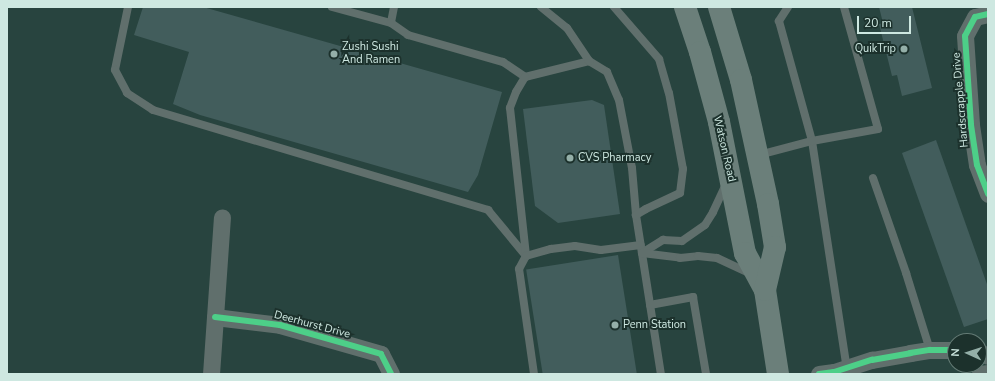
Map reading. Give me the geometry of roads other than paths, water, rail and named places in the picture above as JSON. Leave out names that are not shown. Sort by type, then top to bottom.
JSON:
[{"type":"main road","name":"Watson Road","points":[[685,7],[709,84],[730,173],[745,253],[762,285],[778,374]]},
{"type":"main road","name":"Watson Road","points":[[719,7],[740,80],[758,155],[774,247],[762,285]]},
{"type":"street","name":"Hardscrapple Drive","points":[[988,14],[975,17],[965,36],[971,125],[977,165],[988,194]]},
{"type":"street","points":[[211,374],[222,217]]},
{"type":"street","name":"Deerhurst Drive","points":[[215,317],[280,325],[381,354],[391,374]]},
{"type":"street","points":[[819,374],[848,371],[872,360],[930,350],[947,350]]},
{"type":"street","points":[[980,374],[988,373]]},
{"type":"lane","points":[[128,7],[115,70],[126,93],[153,110],[488,210],[526,256]]},
{"type":"lane","points":[[332,7],[392,23],[408,36],[503,62],[525,77]]},
{"type":"lane","points":[[392,23],[394,7]]},
{"type":"lane","points":[[541,7],[567,28],[589,62],[607,72],[619,100],[632,168],[636,215],[661,374]]},
{"type":"lane","points":[[614,7],[659,60],[669,93],[683,169],[680,193],[636,215]]},
{"type":"lane","points":[[788,7],[779,21],[812,141],[848,371]]},
{"type":"lane","points":[[758,155],[812,141],[878,129],[844,7]]},
{"type":"lane","points":[[534,374],[519,269],[526,256],[510,108],[516,92],[525,77],[589,62]]},
{"type":"lane","points":[[641,249],[664,240],[682,241],[705,226],[713,212],[730,173]]},
{"type":"lane","points":[[873,178],[906,273],[930,350]]},
{"type":"lane","points":[[526,256],[551,249],[575,246],[601,250],[641,249],[680,258],[698,256],[717,258],[762,285]]},
{"type":"lane","points":[[650,305],[693,296],[706,374]]},
{"type":"place","name":"QuikTrip","points":[[904,49]]},
{"type":"place","name":"Zushi Sushi And Ramen","points":[[334,54]]},
{"type":"place","name":"CVS Pharmacy","points":[[570,158]]},
{"type":"place","name":"Penn Station","points":[[615,325]]}]
